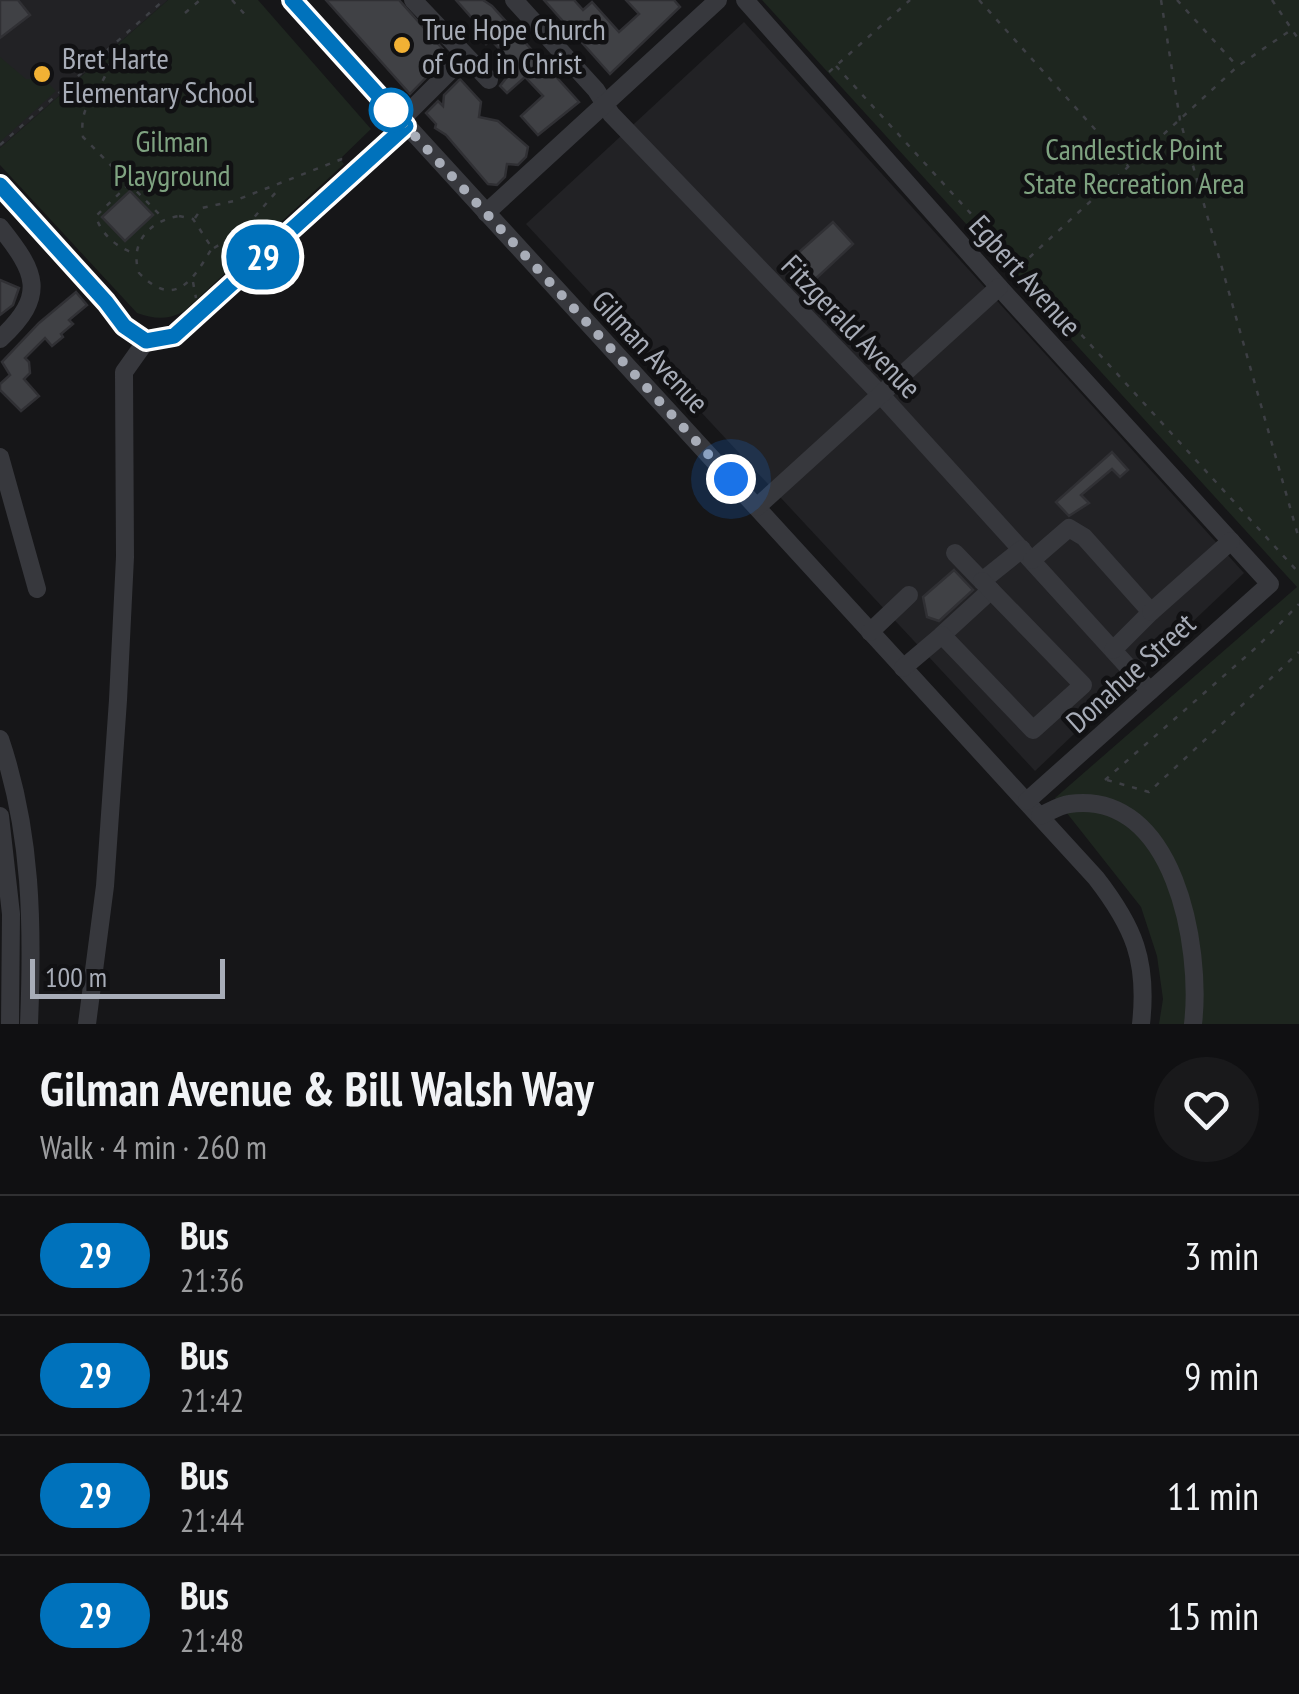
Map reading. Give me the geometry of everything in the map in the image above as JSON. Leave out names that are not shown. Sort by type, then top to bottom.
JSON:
[{"type":"street","name":"Gilman Avenue","points":[[292,0],[1096,878],[1130,926],[1143,976],[1141,1024]]},
{"type":"street","points":[[414,0],[489,80]]},
{"type":"street","name":"Fitzgerald Avenue","points":[[514,0],[596,90],[611,114],[880,394],[1150,691]]},
{"type":"street","points":[[486,213],[718,0]]},
{"type":"street","name":"Egbert Avenue","points":[[745,0],[998,286],[1270,584]]},
{"type":"street","points":[[0,186],[124,326],[146,341],[174,336],[364,165],[459,62]]},
{"type":"street","points":[[0,227],[25,258],[31,284],[26,308],[0,339]]},
{"type":"street","points":[[757,508],[998,286]]},
{"type":"street","points":[[87,1024],[105,886],[119,682],[125,558],[124,372],[146,341]]},
{"type":"street","points":[[0,457],[36,588]]},
{"type":"street","points":[[903,668],[942,635],[986,586],[1027,555],[1073,528],[1151,612]]},
{"type":"street","points":[[1113,650],[1231,542]]},
{"type":"street","points":[[942,635],[1033,730],[1083,685],[955,553]]},
{"type":"street","name":"Donahue Street","points":[[1026,801],[1270,584]]},
{"type":"street","points":[[870,632],[909,595]]},
{"type":"street","points":[[0,739],[17,799],[30,884],[33,942],[29,1024]]},
{"type":"street","points":[[1046,822],[1068,804],[1102,806],[1130,816],[1164,856],[1194,948],[1193,1024]]},
{"type":"street","points":[[0,816],[10,898],[10,1024]]},
{"type":"path","points":[[0,146],[164,0]]},
{"type":"path","points":[[185,13],[200,0]]},
{"type":"path","points":[[232,0],[248,18]]},
{"type":"path","points":[[816,83],[910,0]]},
{"type":"path","points":[[979,0],[1128,166]]},
{"type":"path","points":[[1161,0],[1180,120],[1299,539]]},
{"type":"path","points":[[1178,0],[1238,66]]},
{"type":"path","points":[[1272,0],[1299,40]]},
{"type":"path","points":[[1019,266],[1238,66],[1291,30]]},
{"type":"path","points":[[109,49],[111,67],[81,120],[83,137],[163,219]]},
{"type":"path","points":[[836,66],[1299,572]]},
{"type":"path","points":[[194,220],[202,208],[277,186],[342,159],[364,165]]},
{"type":"path","points":[[130,183],[96,216],[98,226],[114,242],[123,250],[136,253]]},
{"type":"path","points":[[212,248],[194,220],[180,216],[163,219],[141,236],[136,253],[139,273],[156,287],[179,289],[192,281],[212,248],[244,229],[277,191],[277,186]]},
{"type":"path","points":[[1299,604],[1259,645],[1105,780],[1149,792],[1299,652]]},
{"type":"shaded area","name":"Bret Harte Elementary School","points":[[0,0],[168,0],[0,148]]},
{"type":"shaded area","points":[[744,22],[1244,573],[1035,771],[526,224]]},
{"type":"green space","name":"Gilman Playground","points":[[168,0],[258,0],[371,129],[340,159],[344,164],[183,312],[160,318],[137,313],[0,165],[0,148]]},
{"type":"green space","name":"Candlestick Point State Recreation Area","points":[[762,0],[1299,0],[1299,1024],[1159,1024],[1163,999],[1157,956],[1141,907],[1055,798],[1297,587]]},
{"type":"green space","points":[[0,57],[26,79],[44,79],[56,91],[0,142]]},
{"type":"building","points":[[0,0],[18,0],[30,15],[0,38]]},
{"type":"building","name":"True Hope Church of God in Christ","points":[[326,0],[399,0],[448,55],[410,94]]},
{"type":"building","points":[[456,0],[483,0],[492,6],[579,102],[538,135],[521,116],[543,96],[525,77],[507,93],[500,86],[511,72],[500,59],[505,55],[491,40],[486,44],[473,30],[478,25]]},
{"type":"building","points":[[544,0],[574,0],[583,10],[592,2],[619,32],[639,14],[626,0],[674,0],[680,7],[610,74]]},
{"type":"building","points":[[460,79],[481,102],[479,117],[498,121],[528,147],[526,157],[518,165],[507,164],[505,177],[497,185],[488,184],[446,135],[435,128],[426,113],[438,101],[443,106],[444,95]]},
{"type":"building","points":[[130,191],[153,215],[125,241],[102,217]]},
{"type":"building","points":[[833,222],[853,244],[809,285],[788,262]]},
{"type":"building","points":[[0,280],[19,288],[13,305],[0,315]]},
{"type":"building","points":[[76,292],[87,305],[69,320],[73,324],[61,334],[63,337],[52,346],[45,338],[25,358],[30,373],[24,379],[39,396],[21,411],[0,390],[0,384],[10,375],[2,362]]},
{"type":"building","points":[[1112,452],[1128,470],[1120,477],[1112,469],[1081,495],[1089,503],[1069,516],[1056,502]]},
{"type":"building","points":[[954,570],[973,590],[939,621],[927,617],[923,597]]},
{"type":"bus line","name":"29","points":[[0,185],[124,326],[146,341],[174,336],[406,126],[292,0]]},
{"type":"place","name":"True Hope Church of God in Christ","points":[[402,45]]},
{"type":"place","name":"Bret Harte Elementary School","points":[[42,74]]},
{"type":"route","points":[[391,110],[731,479]]}]
